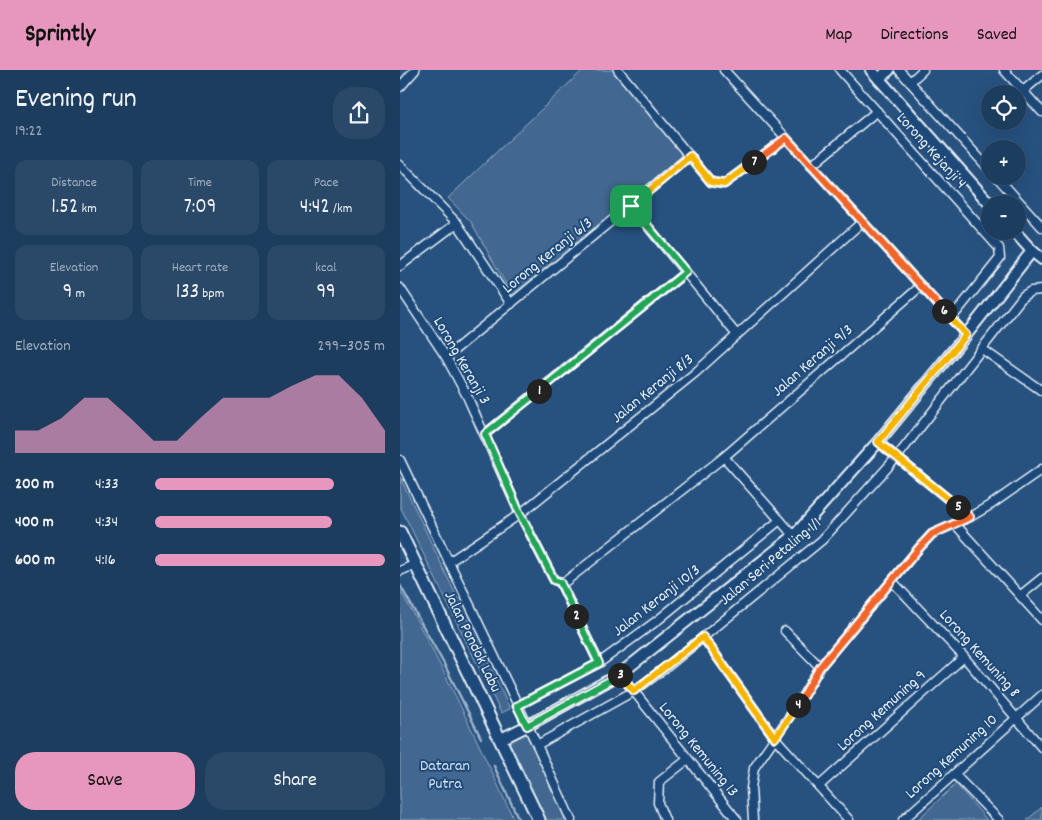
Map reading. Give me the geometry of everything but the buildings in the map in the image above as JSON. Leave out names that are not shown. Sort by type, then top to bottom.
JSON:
[{"type":"main road","name":"Jalan Pondok Labu","points":[[400,532],[539,820]]},
{"type":"street","points":[[400,87],[415,70]]},
{"type":"street","points":[[618,70],[711,182],[724,184],[786,138]]},
{"type":"street","points":[[724,70],[966,335]]},
{"type":"street","name":"Lorong Kejanji 4","points":[[840,70],[998,244],[1000,258],[951,319]]},
{"type":"street","points":[[871,70],[982,195]]},
{"type":"street","points":[[879,79],[889,70]]},
{"type":"street","points":[[899,70],[981,160]]},
{"type":"street","points":[[910,82],[923,70]]},
{"type":"street","points":[[1004,70],[1018,85]]},
{"type":"street","points":[[1026,88],[1042,75]]},
{"type":"street","points":[[1026,94],[1042,112]]},
{"type":"street","points":[[811,166],[877,111]]},
{"type":"street","name":"Lorong Keranji 6/3","points":[[446,357],[690,156]]},
{"type":"street","points":[[400,165],[458,224],[511,304]]},
{"type":"street","points":[[1004,185],[1042,227]]},
{"type":"street","points":[[631,206],[737,335]]},
{"type":"street","name":"Jalan Keranji 8/3","points":[[450,562],[520,514],[695,373],[862,222]]},
{"type":"street","points":[[400,266],[458,224]]},
{"type":"street","points":[[1022,240],[1042,259]]},
{"type":"street","points":[[500,738],[527,726],[620,674],[794,536],[878,442],[1032,251]]},
{"type":"street","points":[[485,434],[686,272]]},
{"type":"street","name":"Jalan Keranji 9/3","points":[[560,582],[566,581],[724,456],[921,286]]},
{"type":"street","name":"Lorong Keranji 3","points":[[400,288],[446,357],[467,396],[520,514],[554,580],[560,582],[599,663]]},
{"type":"street","name":"Jalan Seri Petaling 1/1","points":[[537,746],[634,691],[822,540],[897,457],[1023,296],[1031,291],[1042,290]]},
{"type":"street","points":[[982,349],[1042,391]]},
{"type":"street","points":[[878,442],[970,517]]},
{"type":"street","points":[[724,456],[794,536]]},
{"type":"street","points":[[400,460],[571,820]]},
{"type":"street","points":[[752,820],[751,788],[754,768],[820,667],[932,534],[970,517],[992,504],[1042,469]]},
{"type":"street","name":"Jalan Keranji 10/3","points":[[517,706],[599,663],[658,620],[780,520]]},
{"type":"street","points":[[955,524],[1042,620]]},
{"type":"street","points":[[400,571],[416,564]]},
{"type":"street","points":[[1021,595],[1042,578]]},
{"type":"street","name":"Lorong Kemuning 8","points":[[892,581],[964,657],[1042,748]]},
{"type":"street","points":[[785,631],[820,667]]},
{"type":"street","points":[[703,637],[775,738],[849,820]]},
{"type":"street","name":"Lorong Kemuning 9","points":[[819,786],[964,657]]},
{"type":"street","name":"Lorong Kemuning 13","points":[[620,674],[737,820]]},
{"type":"street","name":"Lorong Kemuning 10","points":[[904,820],[1042,695]]},
{"type":"street","points":[[665,820],[658,803],[659,782],[687,760]]},
{"type":"street","points":[[954,774],[1000,820]]},
{"type":"green space","points":[[583,70],[613,70],[686,155],[512,295],[471,222],[448,198]]},
{"type":"green space","points":[[400,477],[510,709],[501,713],[400,506]]},
{"type":"green space","name":"Dataran Putra","points":[[400,590],[445,675],[514,820],[400,820]]},
{"type":"green space","points":[[527,726],[571,820],[539,820],[501,739]]},
{"type":"green space","points":[[956,784],[987,820],[917,820]]},
{"type":"green space","points":[[1042,807],[1042,820],[1027,820]]},
{"type":"waterway","points":[[400,585],[444,664],[481,738]]},
{"type":"waterway","points":[[494,766],[519,820]]},
{"type":"route","points":[[786,138],[966,335],[878,442],[970,517],[932,534],[919,548],[820,667],[775,738],[703,637],[634,691],[620,674],[527,726],[517,706],[599,663],[560,582],[554,580],[520,514],[485,434],[686,272],[631,206],[690,156],[711,182],[724,184],[786,138]]}]
